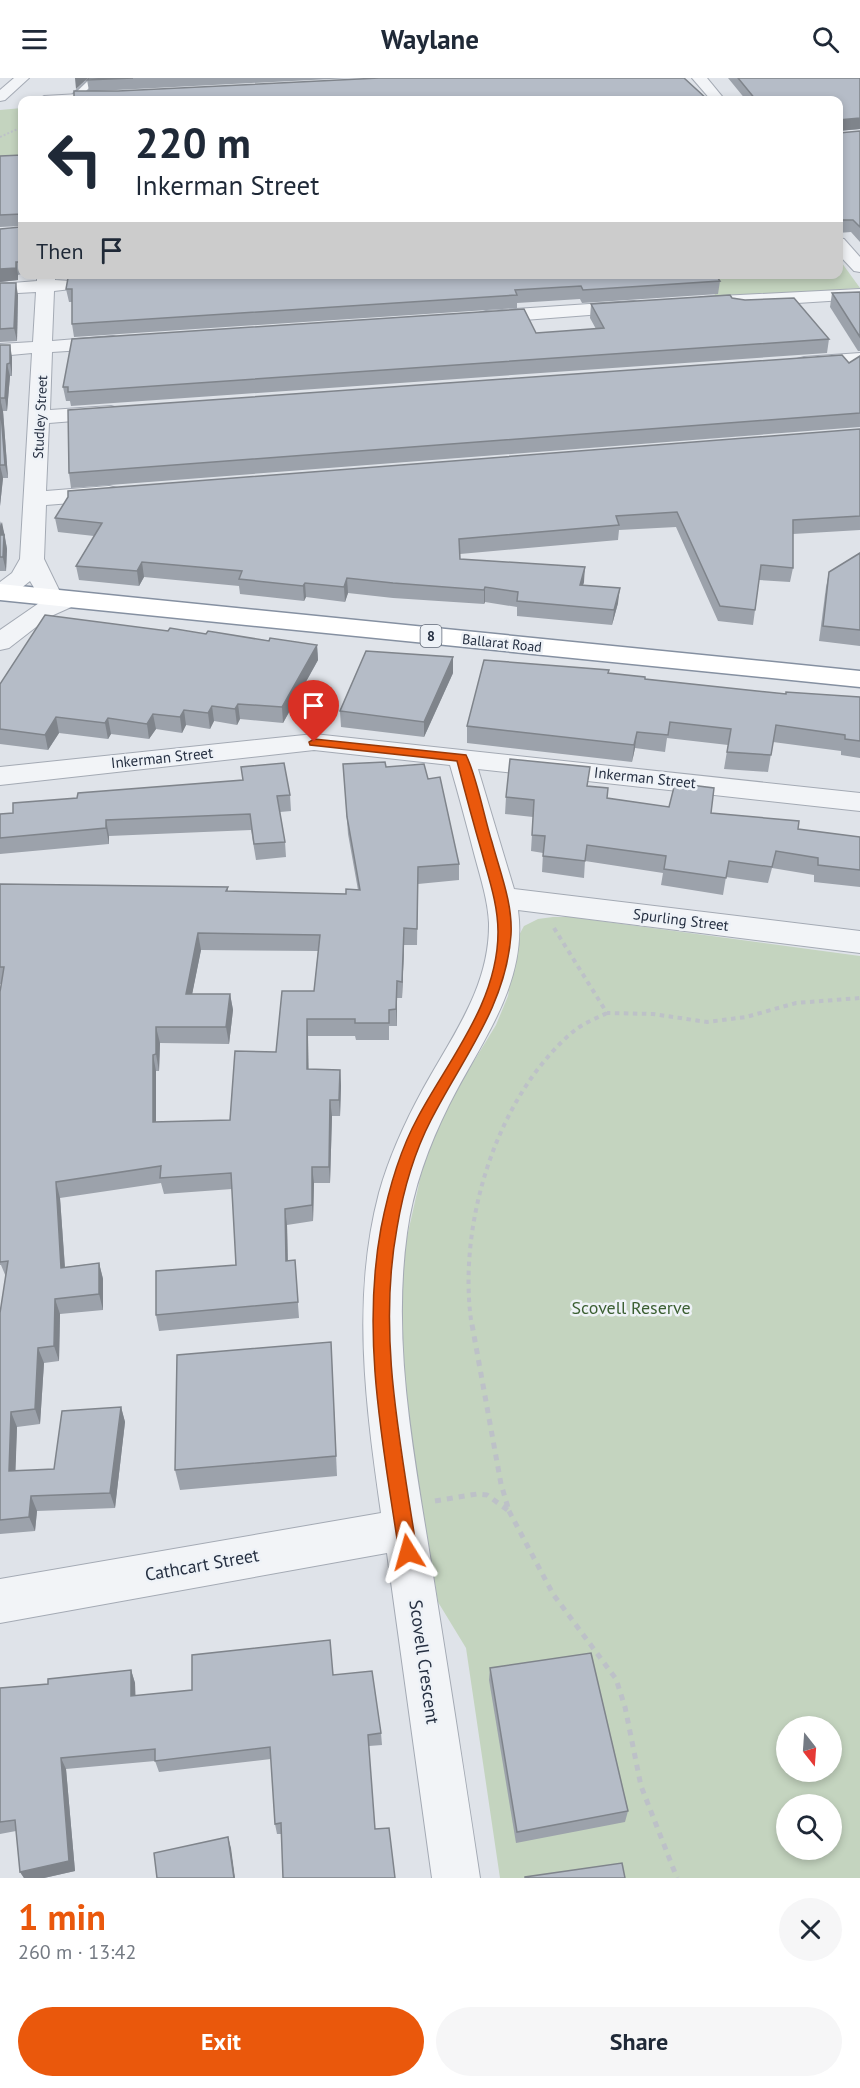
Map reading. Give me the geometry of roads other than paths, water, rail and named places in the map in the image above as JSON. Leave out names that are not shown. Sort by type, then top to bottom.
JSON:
[{"type":"highway","name":"Ballarat Road","points":[[0,595],[60,598],[860,679]]},
{"type":"street","points":[[0,87],[10,78]]},
{"type":"street","points":[[0,97],[22,78]]},
{"type":"street","points":[[699,78],[715,96]]},
{"type":"street","points":[[0,102],[16,102]]},
{"type":"street","points":[[843,249],[858,267]]},
{"type":"street","points":[[0,289],[46,280],[85,283]]},
{"type":"street","name":"Studley Street","points":[[46,280],[32,560],[41,580],[60,598]]},
{"type":"street","points":[[683,304],[860,290]]},
{"type":"street","points":[[814,295],[860,294]]},
{"type":"street","points":[[468,318],[647,306]]},
{"type":"street","points":[[0,350],[134,341]]},
{"type":"street","points":[[788,364],[860,359]]},
{"type":"street","points":[[40,417],[132,411]]},
{"type":"street","points":[[36,499],[129,492]]},
{"type":"street","points":[[0,641],[6,621],[0,595],[21,577],[32,560]]},
{"type":"street","points":[[0,641],[26,619],[60,598]]},
{"type":"street","name":"Inkerman Street","points":[[0,776],[305,742],[337,743],[860,802]]},
{"type":"street","name":"Scovell Crescent","points":[[456,1878],[388,1418],[381,1347],[381,1289],[389,1228],[404,1168],[423,1120],[475,1033],[492,995],[501,963],[504,933],[501,898],[462,758]]},
{"type":"street","name":"Spurling Street","points":[[501,898],[860,942]]},
{"type":"street","name":"Cathcart Street","points":[[0,1601],[403,1516]]},
{"type":"lane","points":[[77,96],[95,78]]},
{"type":"park label","name":"Scovell Reserve","points":[[631,1308]]}]
